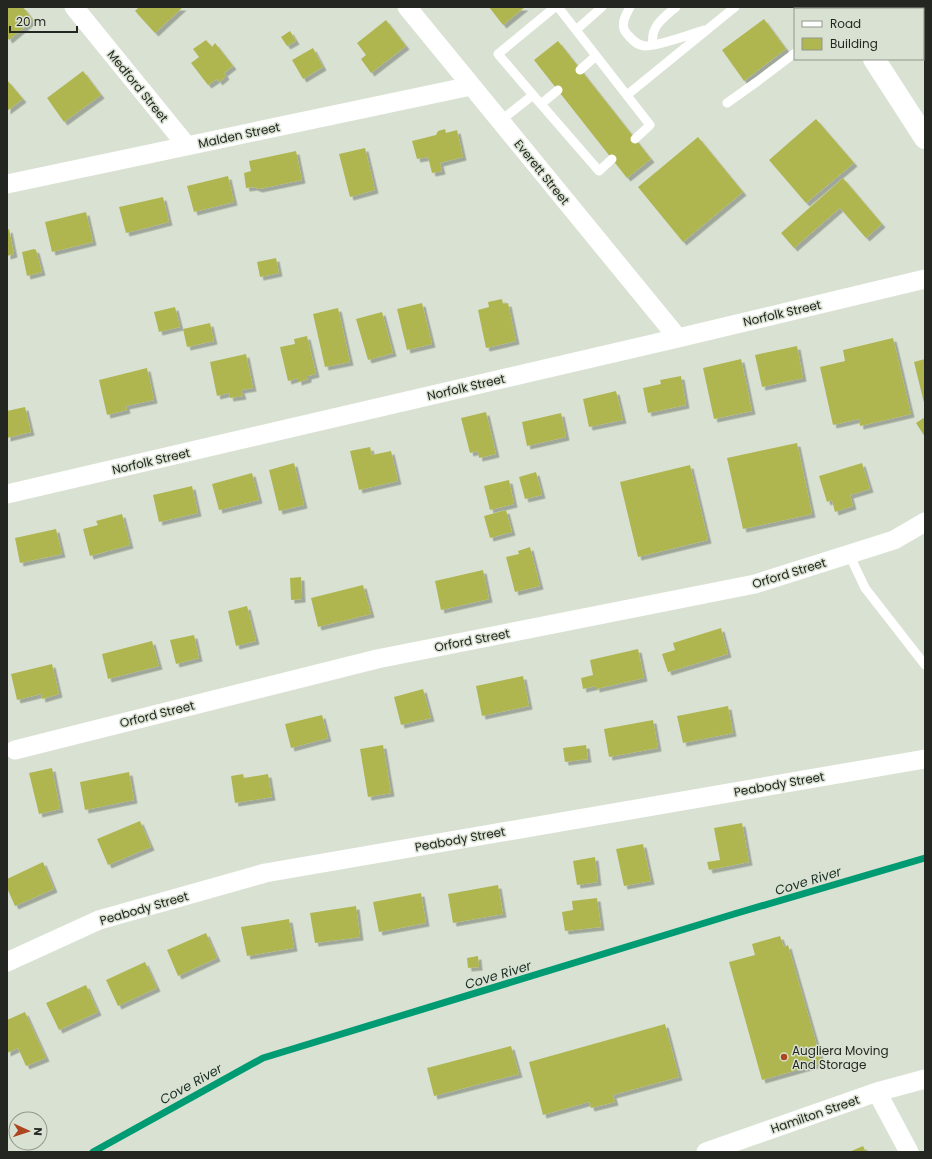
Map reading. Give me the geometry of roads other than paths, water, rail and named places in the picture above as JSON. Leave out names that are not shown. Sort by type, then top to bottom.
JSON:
[{"type":"main road","points":[[875,60],[925,138]]},
{"type":"street","name":"Medford Street","points":[[74,7],[187,146]]},
{"type":"street","name":"Everett Street","points":[[407,7],[678,338]]},
{"type":"street","name":"Malden Street","points":[[7,184],[472,86]]},
{"type":"street","name":"Norfolk Street","points":[[7,494],[678,338],[925,278]]},
{"type":"street","name":"Orford Street","points":[[15,750],[377,659],[756,584],[894,540],[925,522]]},
{"type":"street","name":"Peabody Street","points":[[7,962],[99,920],[265,873],[925,759]]},
{"type":"street","name":"Hamilton Street","points":[[706,1152],[877,1092],[925,1079]]},
{"type":"street","points":[[877,1092],[909,1152]]},
{"type":"lane","points":[[612,159],[598,171],[498,54],[556,7],[576,30],[650,125],[635,139]]},
{"type":"lane","points":[[576,30],[602,7]]},
{"type":"lane","points":[[630,7],[623,20],[624,32],[634,42],[645,46],[676,39],[709,28]]},
{"type":"lane","points":[[653,44],[652,36],[654,29],[676,7]]},
{"type":"lane","points":[[627,95],[735,7]]},
{"type":"lane","points":[[727,103],[794,53]]},
{"type":"lane","points":[[580,70],[596,56]]},
{"type":"lane","points":[[541,104],[558,90]]},
{"type":"lane","points":[[500,121],[533,95]]},
{"type":"lane","points":[[849,554],[865,588],[925,665]]},
{"type":"waterway","name":"Cove River","points":[[93,1152],[263,1058],[734,914],[925,858]]},
{"type":"place","name":"Augliera Moving And Storage","points":[[784,1057]]}]
